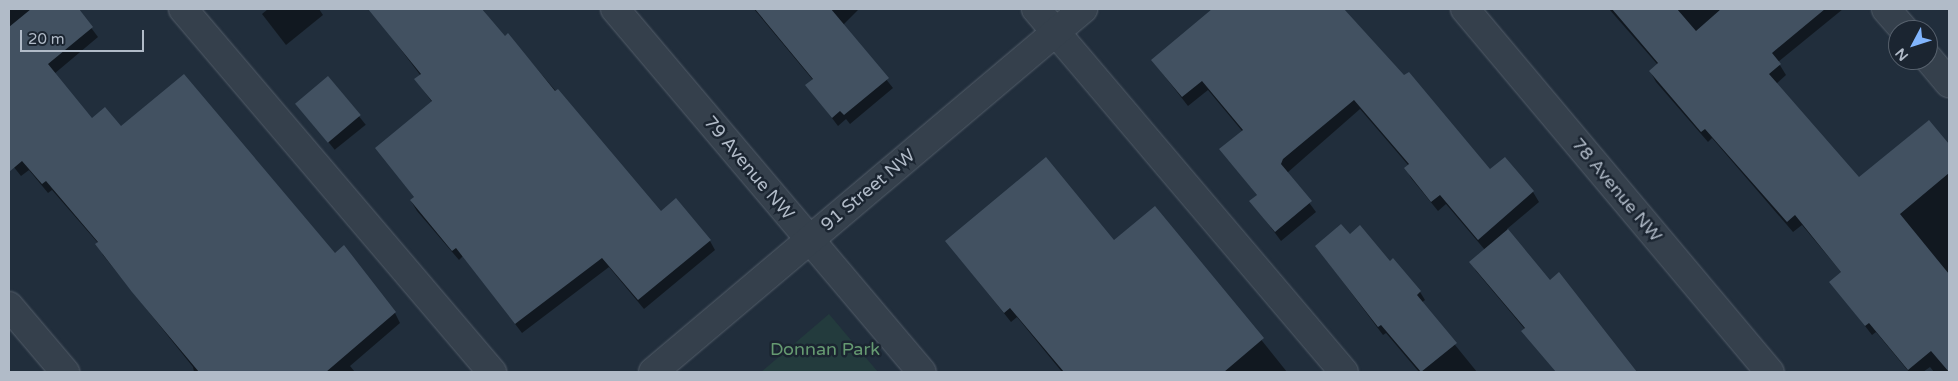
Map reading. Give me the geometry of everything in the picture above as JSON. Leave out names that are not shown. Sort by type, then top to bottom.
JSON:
[{"type":"street","points":[[183,9],[492,372]]},
{"type":"street","name":"79 Avenue NW","points":[[615,9],[922,372]]},
{"type":"street","points":[[1036,9],[1344,372]]},
{"type":"street","name":"91 Street NW","points":[[654,372],[1083,9]]},
{"type":"street","name":"78 Avenue NW","points":[[1465,9],[1770,372]]},
{"type":"street","points":[[1886,9],[1895,20]]},
{"type":"street","points":[[1938,70],[1949,83]]},
{"type":"street","points":[[9,306],[64,372]]},
{"type":"green space","name":"Donnan Park","points":[[829,314],[878,372],[761,372]]},
{"type":"building","points":[[31,9],[79,9],[93,27],[48,64],[92,118],[105,107],[121,126],[184,74],[335,253],[344,245],[396,312],[326,372],[199,372],[132,292],[95,244],[98,242],[46,181],[42,184],[22,161],[9,172],[9,27]]},
{"type":"building","points":[[368,9],[482,9],[505,36],[508,33],[555,91],[558,89],[661,211],[676,198],[711,240],[638,300],[602,258],[515,324],[456,248],[452,251],[410,200],[414,197],[375,148],[432,101],[414,79],[421,74]]},
{"type":"building","points":[[755,9],[831,9],[889,78],[844,115],[840,111],[832,118],[805,85],[813,79]]},
{"type":"building","points":[[1212,9],[1344,9],[1404,75],[1409,72],[1490,169],[1505,157],[1534,191],[1478,240],[1440,195],[1431,202],[1404,168],[1409,164],[1354,100],[1283,159],[1281,164],[1312,201],[1275,232],[1249,201],[1257,195],[1219,149],[1243,130],[1202,81],[1182,97],[1151,60]]},
{"type":"building","points":[[1612,9],[1677,9],[1696,31],[1721,9],[1825,9],[1772,53],[1781,64],[1769,74],[1859,177],[1929,120],[1949,144],[1949,173],[1900,214],[1949,274],[1949,372],[1931,351],[1908,370],[1869,323],[1865,326],[1829,282],[1841,272],[1795,215],[1787,222],[1705,129],[1701,132],[1649,71],[1658,63]]},
{"type":"building","points":[[328,76],[361,115],[328,143],[295,104]]},
{"type":"building","points":[[1046,157],[1114,240],[1155,206],[1264,338],[1224,372],[1064,372],[1010,308],[1004,313],[945,241]]},
{"type":"building","points":[[1341,224],[1350,234],[1360,225],[1390,261],[1393,258],[1421,291],[1417,295],[1457,343],[1421,372],[1381,325],[1378,327],[1315,246]]},
{"type":"building","points":[[1508,229],[1550,280],[1559,272],[1637,372],[1556,372],[1521,331],[1525,328],[1469,262]]}]
